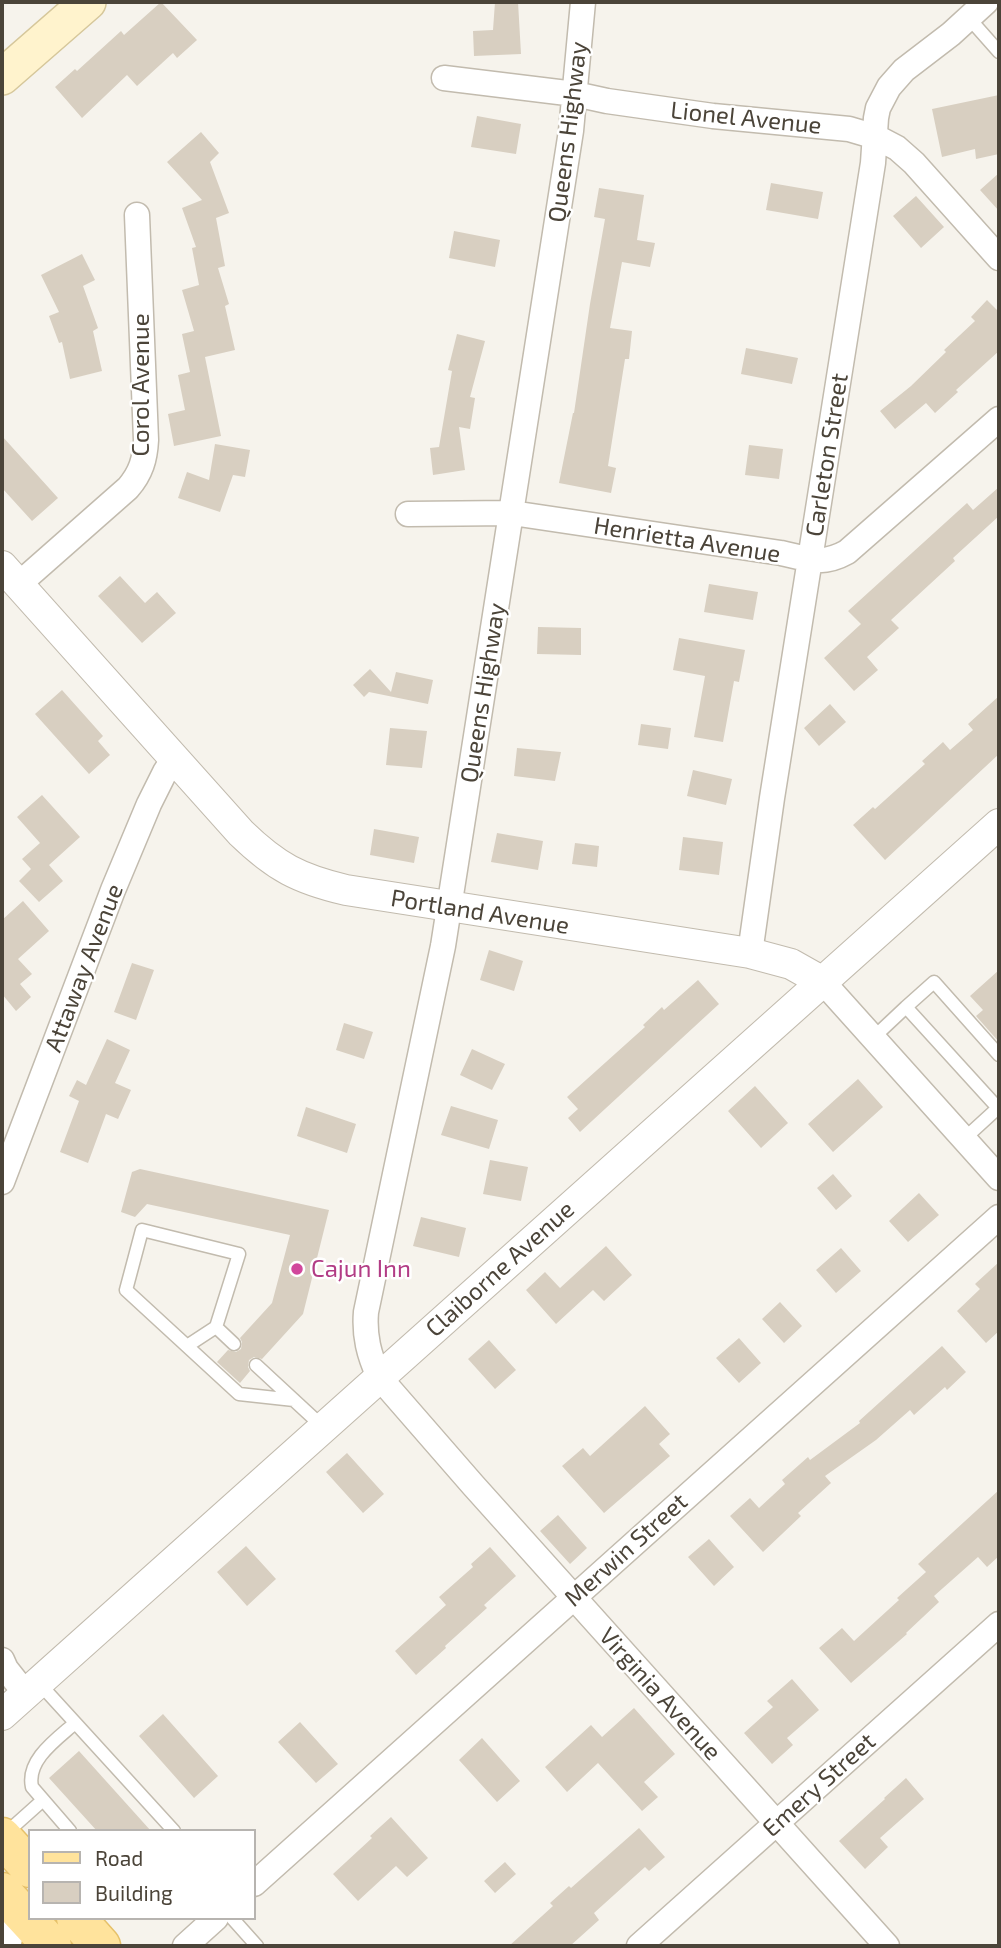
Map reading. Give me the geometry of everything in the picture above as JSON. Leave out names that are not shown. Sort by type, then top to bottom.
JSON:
[{"type":"main road","points":[[2,77],[88,2]]},
{"type":"main road","points":[[2,1837],[28,1866]]},
{"type":"main road","points":[[10,1900],[28,1920]]},
{"type":"main road","points":[[28,1920],[52,1946]]},
{"type":"street","name":"Queens Highway","points":[[379,1377],[367,1345],[366,1312],[443,946],[571,131],[583,2]]},
{"type":"street","name":"Carleton Street","points":[[750,953],[772,798],[871,177],[878,108],[888,87],[904,71],[977,10]]},
{"type":"street","name":"Lionel Avenue","points":[[444,78],[575,94],[713,116],[849,129],[876,137],[897,148],[914,163],[999,258]]},
{"type":"street","name":"Corol Avenue","points":[[10,575],[128,488],[142,466],[146,440],[146,400],[137,215]]},
{"type":"street","name":"Henrietta Avenue","points":[[408,514],[512,513],[820,561],[834,560],[848,552],[999,419]]},
{"type":"street","name":"Portland Avenue","points":[[10,575],[241,833],[263,854],[288,871],[316,883],[346,890],[750,953],[791,964],[823,982],[999,1178]]},
{"type":"street","name":"Attaway Avenue","points":[[2,1182],[113,890],[149,804],[174,758]]},
{"type":"street","name":"Claiborne Avenue","points":[[2,1715],[999,824]]},
{"type":"street","name":"Merwin Street","points":[[256,1882],[999,1217]]},
{"type":"street","name":"Virginia Avenue","points":[[379,1377],[887,1946]]},
{"type":"street","name":"Emery Street","points":[[639,1946],[999,1625]]},
{"type":"street","points":[[2,1660],[6,1669],[31,1688]]},
{"type":"street","points":[[8,1946],[10,1900]]},
{"type":"street","points":[[185,1946],[214,1920]]},
{"type":"lane","points":[[977,10],[999,52]]},
{"type":"lane","points":[[873,1038],[934,982],[999,1055]]},
{"type":"lane","points":[[906,1007],[999,1108],[964,1139]]},
{"type":"lane","points":[[187,1346],[216,1327],[239,1254],[142,1230],[126,1290],[239,1394],[293,1400]]},
{"type":"lane","points":[[216,1327],[234,1344]]},
{"type":"lane","points":[[256,1365],[323,1427]]},
{"type":"lane","points":[[31,1688],[75,1723],[172,1829]]},
{"type":"lane","points":[[68,1829],[32,1787],[32,1772],[40,1755],[75,1723]]},
{"type":"lane","points":[[2,1837],[43,1800]]},
{"type":"lane","points":[[234,1920],[257,1946]]},
{"type":"building","points":[[161,2],[197,40],[177,58],[173,53],[137,86],[127,75],[82,118],[55,87],[121,31],[124,35]]},
{"type":"building","points":[[495,2],[518,2],[521,54],[474,56],[473,31],[493,30]]},
{"type":"building","points":[[999,95],[999,154],[976,159],[975,149],[942,157],[932,109]]},
{"type":"building","points":[[477,116],[521,124],[516,154],[471,147]]},
{"type":"building","points":[[201,132],[219,153],[210,162],[229,213],[216,218],[225,266],[218,268],[229,304],[225,306],[235,350],[205,357],[221,436],[174,446],[168,414],[185,410],[178,375],[190,372],[182,334],[194,331],[182,290],[199,285],[192,248],[196,247],[182,208],[202,200],[167,162]]},
{"type":"building","points":[[999,173],[999,211],[980,190]]},
{"type":"building","points":[[771,183],[823,192],[818,219],[766,210]]},
{"type":"building","points":[[599,188],[644,195],[637,240],[655,243],[650,267],[622,262],[610,328],[632,331],[608,466],[616,468],[611,493],[559,483],[574,413],[605,219],[594,217]]},
{"type":"building","points":[[916,196],[944,227],[921,248],[893,216]]},
{"type":"building","points":[[454,231],[500,240],[495,267],[449,258]]},
{"type":"building","points":[[82,254],[95,280],[83,286],[98,328],[93,331],[102,371],[70,379],[62,342],[59,343],[49,316],[59,312],[41,275]]},
{"type":"building","points":[[987,300],[999,312],[999,351],[935,413],[926,403],[895,429],[880,411],[946,352],[944,350],[975,321],[971,317]]},
{"type":"building","points":[[457,334],[485,341],[470,397],[475,398],[470,429],[459,427],[465,470],[433,475],[430,448],[439,447],[452,371],[448,370]]},
{"type":"building","points":[[746,348],[798,358],[792,384],[741,374]]},
{"type":"building","points":[[2,436],[58,498],[32,521],[2,488]]},
{"type":"building","points":[[215,444],[250,450],[245,477],[233,475],[220,512],[178,498],[187,472],[209,480]]},
{"type":"building","points":[[749,445],[783,449],[779,479],[745,475]]},
{"type":"building","points":[[999,487],[999,516],[891,620],[899,628],[867,657],[878,670],[854,691],[824,658],[861,624],[848,611],[967,503],[973,510]]},
{"type":"building","points":[[120,576],[145,603],[157,592],[176,613],[142,643],[98,596]]},
{"type":"building","points":[[709,584],[758,592],[753,620],[704,612]]},
{"type":"building","points":[[538,627],[581,628],[581,655],[537,654]]},
{"type":"building","points":[[679,638],[745,650],[739,682],[734,681],[723,742],[694,737],[705,676],[673,670]]},
{"type":"building","points":[[370,669],[391,692],[396,672],[433,680],[428,704],[369,692],[364,697],[353,685]]},
{"type":"building","points":[[62,690],[103,736],[98,741],[110,755],[89,774],[35,714]]},
{"type":"building","points":[[999,696],[999,754],[885,860],[853,825],[925,764],[922,761],[943,742],[950,750],[973,730],[968,724]]},
{"type":"building","points":[[830,704],[846,722],[819,746],[804,728]]},
{"type":"building","points":[[641,724],[671,728],[668,749],[638,745]]},
{"type":"building","points":[[390,728],[427,731],[422,768],[386,765]]},
{"type":"building","points":[[517,748],[561,752],[555,781],[514,776]]},
{"type":"building","points":[[693,770],[732,779],[726,805],[687,796]]},
{"type":"building","points":[[42,795],[80,837],[49,865],[63,881],[39,902],[19,881],[31,869],[22,859],[40,843],[17,817]]},
{"type":"building","points":[[374,829],[419,837],[414,863],[370,855]]},
{"type":"building","points":[[497,833],[543,841],[538,870],[491,862]]},
{"type":"building","points":[[683,837],[723,842],[719,875],[679,870]]},
{"type":"building","points":[[575,843],[599,846],[597,867],[572,864]]},
{"type":"building","points":[[23,901],[49,931],[18,959],[32,974],[20,984],[31,997],[16,1011],[2,994],[2,920]]},
{"type":"building","points":[[489,950],[523,961],[514,991],[480,980]]},
{"type":"building","points":[[132,963],[154,970],[136,1020],[114,1012]]},
{"type":"building","points":[[999,970],[999,1042],[976,1016],[983,1010],[970,996]]},
{"type":"building","points":[[698,980],[719,1004],[580,1132],[568,1118],[578,1109],[567,1097],[645,1027],[643,1025],[662,1007],[664,1010]]},
{"type":"building","points":[[344,1023],[373,1032],[364,1059],[336,1050]]},
{"type":"building","points":[[107,1039],[130,1050],[115,1083],[131,1090],[118,1119],[106,1114],[88,1163],[60,1152],[79,1101],[69,1096],[77,1080],[86,1085]]},
{"type":"building","points":[[472,1049],[505,1064],[492,1090],[460,1075]]},
{"type":"building","points":[[858,1079],[883,1107],[833,1152],[808,1124]]},
{"type":"building","points":[[755,1086],[788,1123],[761,1148],[728,1111]]},
{"type":"building","points":[[451,1106],[498,1120],[489,1149],[441,1135]]},
{"type":"building","points":[[306,1107],[356,1124],[347,1153],[297,1136]]},
{"type":"building","points":[[490,1160],[528,1167],[521,1201],[483,1194]]},
{"type":"building","name":"Cajun Inn","points":[[140,1169],[329,1210],[303,1314],[262,1359],[254,1357],[249,1360],[250,1371],[240,1383],[217,1362],[228,1350],[236,1352],[241,1349],[240,1338],[272,1303],[290,1235],[147,1204],[135,1217],[121,1212],[132,1172]]},
{"type":"building","points":[[833,1174],[852,1196],[836,1210],[817,1188]]},
{"type":"building","points":[[919,1193],[939,1215],[908,1242],[889,1221]]},
{"type":"building","points":[[421,1217],[466,1228],[459,1257],[413,1246]]},
{"type":"building","points":[[606,1246],[632,1275],[604,1301],[593,1290],[556,1324],[526,1290],[545,1272],[560,1288]]},
{"type":"building","points":[[841,1248],[861,1271],[836,1293],[816,1270]]},
{"type":"building","points":[[999,1262],[999,1331],[986,1343],[957,1311],[980,1289],[975,1284]]},
{"type":"building","points":[[780,1302],[802,1326],[784,1343],[762,1319]]},
{"type":"building","points":[[739,1338],[761,1363],[739,1383],[716,1358]]},
{"type":"building","points":[[489,1340],[516,1370],[495,1389],[468,1359]]},
{"type":"building","points":[[942,1346],[966,1372],[914,1415],[910,1410],[876,1440],[825,1476],[831,1483],[798,1513],[801,1516],[763,1552],[730,1516],[750,1498],[759,1508],[785,1484],[782,1480],[808,1457],[810,1460],[860,1423],[859,1421]]},
{"type":"building","points":[[645,1406],[670,1434],[659,1444],[670,1456],[604,1513],[562,1466],[583,1448],[590,1456]]},
{"type":"building","points":[[347,1453],[384,1494],[363,1513],[326,1472]]},
{"type":"building","points":[[999,1490],[999,1556],[987,1567],[978,1557],[934,1596],[939,1602],[907,1634],[851,1683],[819,1648],[842,1628],[854,1641],[926,1572],[918,1564]]},
{"type":"building","points":[[558,1515],[587,1548],[570,1564],[540,1531]]},
{"type":"building","points":[[709,1539],[734,1567],[714,1586],[688,1557]]},
{"type":"building","points":[[246,1546],[276,1579],[247,1606],[217,1572]]},
{"type":"building","points":[[490,1547],[516,1576],[484,1605],[487,1608],[416,1675],[395,1651],[446,1605],[439,1597],[473,1567],[471,1564]]},
{"type":"building","points":[[792,1679],[819,1710],[787,1738],[793,1745],[772,1764],[744,1733],[773,1707],[767,1701]]},
{"type":"building","points":[[634,1708],[675,1754],[644,1782],[658,1797],[642,1811],[598,1763],[567,1792],[545,1767],[591,1725],[602,1737]]},
{"type":"building","points":[[163,1714],[218,1776],[194,1798],[139,1736]]},
{"type":"building","points":[[300,1722],[338,1764],[316,1783],[278,1742]]},
{"type":"building","points":[[482,1738],[520,1781],[497,1802],[459,1760]]},
{"type":"building","points":[[79,1751],[149,1829],[95,1829],[49,1778]]},
{"type":"building","points":[[906,1778],[924,1799],[880,1838],[888,1847],[865,1869],[839,1841]]},
{"type":"building","points":[[391,1817],[428,1858],[407,1877],[396,1866],[358,1901],[333,1874]]},
{"type":"building","points":[[639,1828],[665,1857],[649,1871],[645,1867],[594,1913],[599,1920],[570,1946],[509,1946],[553,1906],[550,1903]]},
{"type":"building","points":[[505,1862],[516,1874],[495,1893],[484,1881]]},
{"type":"place","name":"Cajun Inn","points":[[297,1269]]}]
